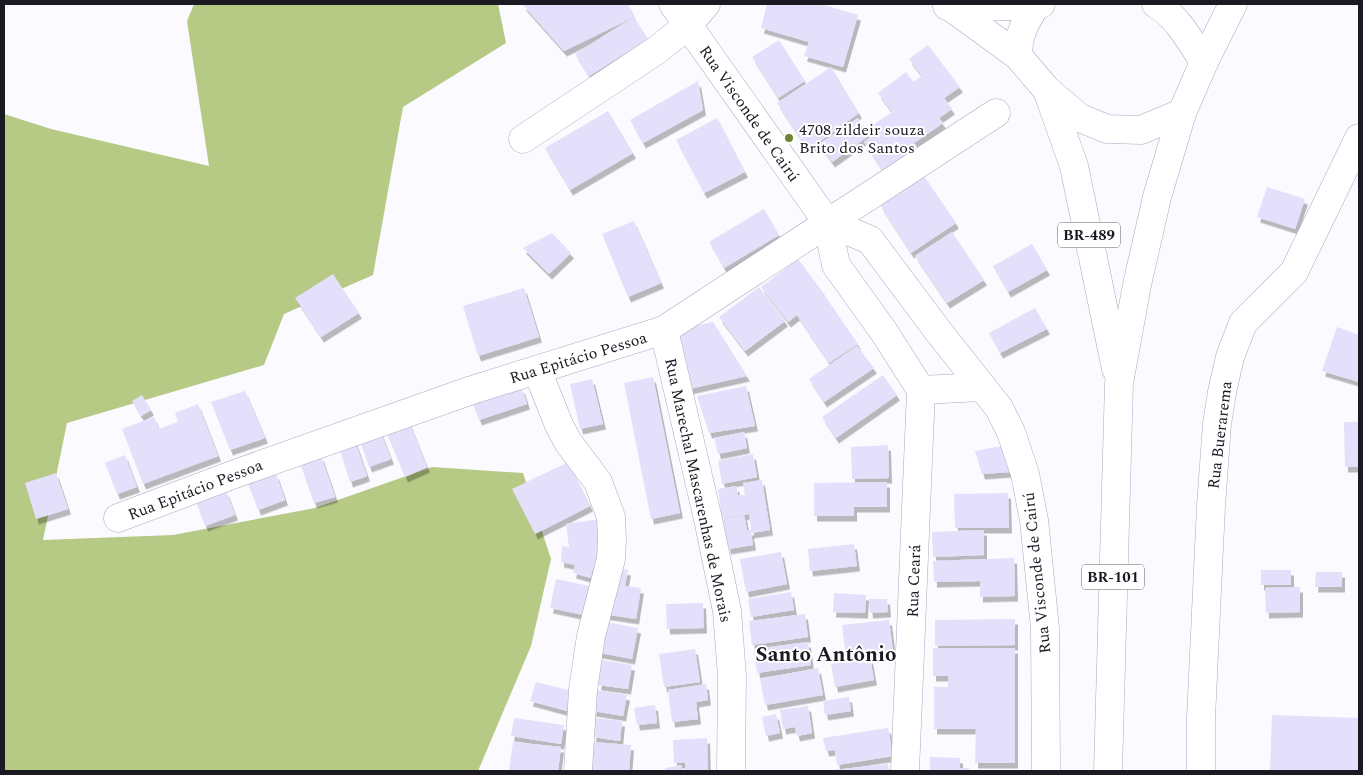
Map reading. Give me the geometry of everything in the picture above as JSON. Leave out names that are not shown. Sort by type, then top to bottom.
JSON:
[{"type":"main road","points":[[523,140],[657,50],[681,14],[706,4]]},
{"type":"main road","points":[[1156,4],[1163,8],[1187,35],[1204,62]]},
{"type":"main road","name":"BR-101","points":[[1108,771],[1118,383],[1157,197],[1182,113],[1204,62],[1233,4]]},
{"type":"main road","points":[[1018,56],[1018,42],[1022,28],[1038,5]]},
{"type":"main road","name":"BR-489","points":[[945,6],[1038,5]]},
{"type":"main road","name":"BR-489","points":[[945,6],[1018,56],[1046,90],[1080,118],[1106,128],[1140,130],[1182,113]]},
{"type":"main road","name":"Rua Visconde de Cairú","points":[[681,14],[827,222],[836,264],[884,332],[921,390]]},
{"type":"main road","name":"BR-489","points":[[1046,90],[1074,166],[1118,383]]},
{"type":"main road","name":"Rua Epitácio Pessoa","points":[[118,518],[232,475],[472,390],[664,330],[996,113]]},
{"type":"main road","name":"Rua Buerarema","points":[[1201,771],[1201,718],[1213,478],[1217,424],[1230,357],[1244,323],[1294,272],[1359,138]]},
{"type":"main road","name":"Rua Visconde de Cairú","points":[[827,222],[870,240],[999,408],[1011,432],[1025,474],[1034,520],[1045,628],[1046,771]]},
{"type":"main road","name":"Rua Marechal Mascarenhas de Morais","points":[[664,330],[728,611],[732,676],[731,771]]},
{"type":"main road","points":[[537,370],[558,425],[568,442],[598,482],[611,517],[611,559],[592,636],[583,690],[578,771]]},
{"type":"main road","points":[[921,390],[982,387]]},
{"type":"main road","name":"Rua Ceará","points":[[905,771],[921,390]]},
{"type":"green space","points":[[194,4],[498,4],[506,43],[403,107],[373,275],[284,314],[264,365],[67,423],[43,540],[173,535],[315,508],[432,467],[523,473],[551,559],[531,646],[478,771],[4,771],[4,114],[51,129],[209,166],[187,21]]},
{"type":"building","points":[[628,4],[634,17],[564,51],[523,5]]},
{"type":"building","points":[[767,4],[824,4],[858,15],[843,67],[804,56],[809,42],[761,28]]},
{"type":"building","points":[[634,17],[648,39],[589,76],[575,54]]},
{"type":"building","points":[[779,40],[805,81],[778,98],[752,57]]},
{"type":"building","points":[[928,45],[960,87],[944,98],[952,109],[939,118],[943,123],[914,143],[919,150],[885,174],[864,142],[874,135],[868,128],[892,112],[878,93],[906,72],[913,82],[922,76],[909,59]]},
{"type":"building","points":[[831,67],[859,113],[808,150],[777,103]]},
{"type":"building","points":[[698,81],[703,110],[643,143],[630,120]]},
{"type":"building","points":[[608,111],[633,153],[570,190],[545,148]]},
{"type":"building","points":[[717,118],[745,172],[704,193],[676,140]]},
{"type":"building","points":[[858,118],[870,135],[832,162],[819,144]]},
{"type":"building","points":[[924,176],[956,223],[911,253],[880,205]]},
{"type":"building","points":[[1267,187],[1305,199],[1295,229],[1257,217]]},
{"type":"building","points":[[764,209],[779,235],[724,268],[709,242]]},
{"type":"building","points":[[634,221],[661,283],[628,297],[602,234]]},
{"type":"building","points":[[952,232],[984,280],[947,303],[915,256]]},
{"type":"building","points":[[552,233],[571,253],[549,274],[523,248]]},
{"type":"building","points":[[1032,244],[1047,270],[1008,292],[993,266]]},
{"type":"building","points":[[798,259],[825,295],[820,300],[825,296],[858,344],[829,363],[797,315],[788,322],[761,287]]},
{"type":"building","points":[[333,274],[359,313],[321,337],[295,298]]},
{"type":"building","points":[[759,287],[785,321],[745,351],[719,317]]},
{"type":"building","points":[[524,288],[539,337],[478,356],[463,306]]},
{"type":"building","points":[[1035,308],[1047,329],[1000,353],[989,333]]},
{"type":"building","points":[[713,322],[747,376],[689,389],[676,330]]},
{"type":"building","points":[[1337,327],[1359,335],[1359,382],[1322,371]]},
{"type":"building","points":[[857,346],[874,368],[824,402],[809,379]]},
{"type":"building","points":[[883,375],[897,395],[836,438],[822,417]]},
{"type":"building","points":[[653,377],[680,513],[651,519],[624,383]]},
{"type":"building","points":[[592,379],[603,424],[580,429],[570,384]]},
{"type":"building","points":[[746,386],[755,426],[709,433],[697,396]]},
{"type":"building","points":[[522,388],[527,404],[479,420],[473,404]]},
{"type":"building","points":[[245,391],[265,438],[230,450],[211,402]]},
{"type":"building","points":[[142,395],[151,410],[141,416],[132,401]]},
{"type":"building","points":[[198,404],[218,456],[143,484],[122,429],[154,417],[159,429],[178,422],[175,413]]},
{"type":"building","points":[[408,420],[427,467],[405,477],[385,429]]},
{"type":"building","points":[[1344,422],[1359,422],[1359,467],[1345,467]]},
{"type":"building","points":[[378,425],[391,459],[369,467],[357,432]]},
{"type":"building","points":[[744,432],[747,448],[718,454],[714,438]]},
{"type":"building","points":[[352,433],[367,476],[350,482],[336,438]]},
{"type":"building","points":[[888,445],[889,478],[852,479],[851,447]]},
{"type":"building","points":[[1001,446],[1010,472],[982,474],[975,451]]},
{"type":"building","points":[[753,454],[757,477],[722,484],[718,461]]},
{"type":"building","points":[[125,455],[137,487],[117,494],[105,463]]},
{"type":"building","points":[[321,456],[335,497],[314,503],[300,463]]},
{"type":"building","points":[[568,462],[590,506],[535,534],[512,489]]},
{"type":"building","points":[[56,473],[68,509],[36,519],[25,483]]},
{"type":"building","points":[[276,474],[285,500],[258,510],[248,483]]},
{"type":"building","points":[[762,480],[770,530],[751,533],[753,545],[728,549],[723,519],[744,515],[747,530],[751,530],[749,514],[722,518],[718,489],[736,486],[738,495],[745,495],[743,483]]},
{"type":"building","points":[[887,482],[887,507],[854,507],[854,516],[814,516],[814,483]]},
{"type":"building","points":[[226,491],[235,515],[205,526],[196,502]]},
{"type":"building","points":[[1008,493],[1009,528],[955,528],[954,494]]},
{"type":"building","points":[[600,519],[600,572],[592,571],[591,578],[573,573],[575,565],[561,562],[562,546],[569,547],[566,524]]},
{"type":"building","points":[[984,530],[984,555],[933,557],[932,532]]},
{"type":"building","points":[[854,544],[857,566],[810,571],[808,549]]},
{"type":"building","points":[[781,552],[787,584],[746,592],[740,559]]},
{"type":"building","points":[[1014,558],[1015,596],[980,597],[980,581],[934,582],[933,561]]},
{"type":"building","points":[[610,567],[628,570],[625,586],[641,588],[636,619],[603,614]]},
{"type":"building","points":[[1261,570],[1291,570],[1291,585],[1261,585]]},
{"type":"building","points":[[1316,572],[1342,572],[1342,587],[1315,587]]},
{"type":"building","points":[[556,579],[599,588],[593,617],[550,608]]},
{"type":"building","points":[[1300,587],[1300,612],[1266,613],[1265,588]]},
{"type":"building","points":[[791,592],[794,610],[751,617],[748,599]]},
{"type":"building","points":[[834,593],[866,595],[865,613],[833,612]]},
{"type":"building","points":[[869,599],[887,599],[888,612],[870,613]]},
{"type":"building","points":[[703,603],[704,628],[667,629],[666,604]]},
{"type":"building","points":[[805,614],[808,637],[752,645],[749,621]]},
{"type":"building","points":[[1015,619],[1015,645],[935,646],[935,620]]},
{"type":"building","points":[[889,620],[893,652],[846,658],[842,625]]},
{"type":"building","points":[[601,621],[638,628],[632,659],[595,652]]},
{"type":"building","points":[[808,642],[811,665],[757,673],[754,649]]},
{"type":"building","points":[[933,648],[1015,648],[1015,763],[975,763],[976,729],[934,729],[934,687],[948,687],[948,676],[933,676]]},
{"type":"building","points":[[695,649],[700,682],[664,687],[659,654]]},
{"type":"building","points":[[870,658],[874,680],[835,687],[831,664]]},
{"type":"building","points":[[602,660],[632,665],[628,689],[598,685]]},
{"type":"building","points":[[818,668],[823,695],[765,705],[760,679]]},
{"type":"building","points":[[536,682],[572,691],[567,711],[530,701]]},
{"type":"building","points":[[706,684],[708,700],[696,702],[698,719],[672,722],[668,690]]},
{"type":"building","points":[[597,690],[627,695],[623,716],[593,711]]},
{"type":"building","points":[[849,697],[851,711],[825,715],[823,701]]},
{"type":"building","points":[[655,705],[657,723],[637,725],[634,708]]},
{"type":"building","points":[[808,706],[812,733],[797,736],[795,727],[783,729],[780,710]]},
{"type":"building","points":[[776,714],[780,733],[766,736],[762,717]]},
{"type":"building","points":[[1272,715],[1359,718],[1359,771],[1270,771]]},
{"type":"building","points":[[514,718],[564,725],[561,744],[511,736]]},
{"type":"building","points":[[595,718],[622,721],[620,741],[593,737]]},
{"type":"building","points":[[888,728],[893,756],[837,765],[835,750],[826,751],[823,738]]},
{"type":"building","points":[[707,738],[708,771],[685,771],[685,763],[674,763],[673,740]]},
{"type":"building","points":[[513,742],[561,747],[558,771],[509,771]]},
{"type":"building","points":[[592,742],[631,745],[629,771],[590,770]]},
{"type":"building","points":[[930,757],[960,758],[960,768],[969,768],[969,771],[930,771]]},
{"type":"building","points":[[888,764],[889,771],[834,771],[834,770]]},
{"type":"building","points":[[682,765],[682,771],[665,771],[665,768]]},
{"type":"place","name":"4708 zildeir souza Brito dos Santos","points":[[789,138]]},
{"type":"district","name":"Santo Antônio","points":[[826,654]]}]
